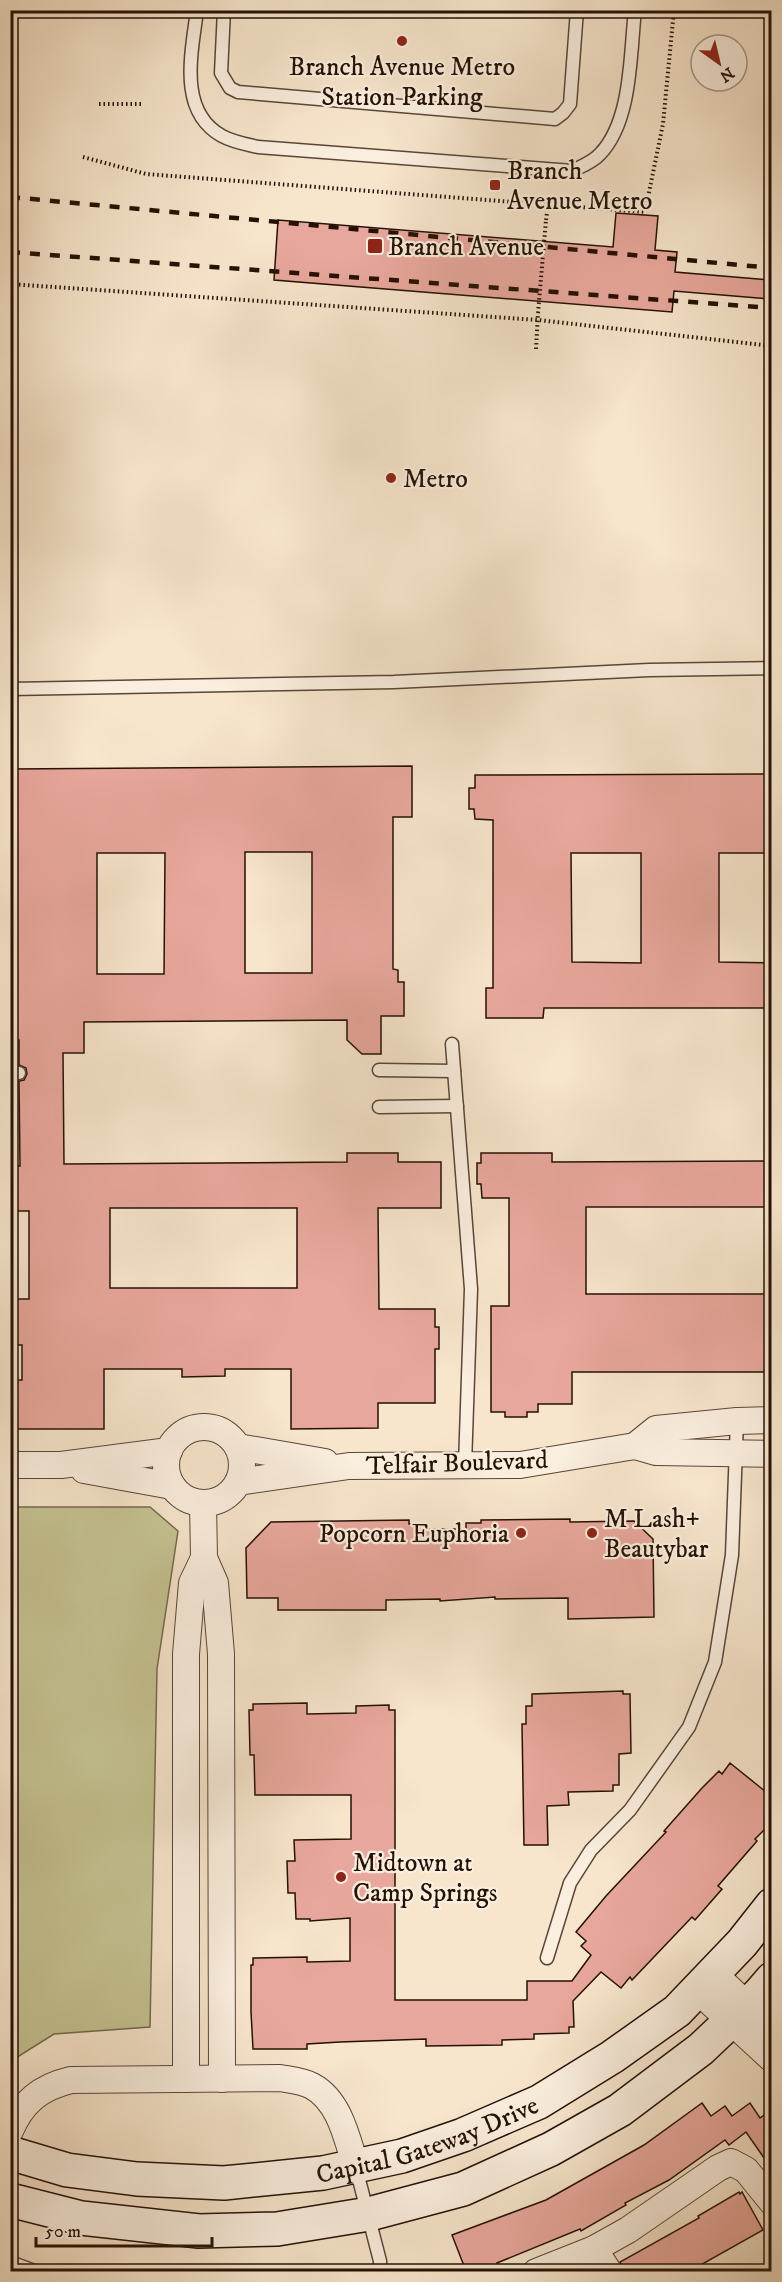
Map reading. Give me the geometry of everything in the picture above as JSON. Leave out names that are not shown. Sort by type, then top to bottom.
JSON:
[{"type":"street","name":"Telfair Boulevard","points":[[635,1446],[656,1429],[771,1420]]},
{"type":"street","points":[[61,1465],[172,1486],[186,1498],[203,1503],[224,1498],[238,1482],[242,1465],[238,1447],[220,1431],[208,1428],[185,1433],[169,1451],[167,1469],[172,1486]]},
{"type":"street","name":"Telfair Boulevard","points":[[238,1482],[350,1466],[520,1465],[635,1446],[656,1452],[771,1454]]},
{"type":"street","name":"Telfair Boulevard","points":[[238,1447],[350,1466]]},
{"type":"street","points":[[10,1465],[61,1465],[169,1451]]},
{"type":"street","points":[[203,1503],[204,1558],[215,1583],[221,1654],[222,2079]]},
{"type":"street","points":[[186,2079],[186,1654],[192,1583],[204,1558]]},
{"type":"street","name":"Capital Gateway Drive","points":[[10,2153],[67,2170],[137,2179],[224,2183],[323,2173],[402,2156],[464,2135],[539,2102],[612,2057],[677,2011],[742,1943],[771,1905]]},
{"type":"street","name":"Capital Gateway Drive","points":[[10,2200],[81,2218],[199,2230],[277,2229],[369,2214],[463,2189],[550,2149],[620,2110],[701,2049],[771,1979]]},
{"type":"street","points":[[705,1982],[738,2013],[771,2059]]},
{"type":"street","points":[[738,2013],[771,2029]]},
{"type":"street","points":[[10,2131],[26,2103],[38,2092],[54,2084],[71,2080],[280,2078],[311,2085],[323,2094],[331,2104],[344,2131],[356,2167]]},
{"type":"street","points":[[537,2271],[594,2249],[628,2229],[718,2168],[731,2162],[746,2170],[771,2202]]},
{"type":"street","points":[[594,2249],[609,2271]]},
{"type":"lane","points":[[197,10],[191,68],[191,90],[195,105],[209,127],[232,141],[258,147],[572,171],[598,156],[607,147],[615,130],[626,98],[635,10]]},
{"type":"lane","points":[[224,10],[221,74],[230,88],[238,92],[555,119],[570,104],[577,10]]},
{"type":"lane","points":[[10,689],[394,682],[649,670],[771,668]]},
{"type":"lane","points":[[452,1044],[471,1289],[465,1466]]},
{"type":"lane","points":[[379,1070],[454,1071]]},
{"type":"lane","points":[[379,1107],[457,1106]]},
{"type":"lane","points":[[547,1958],[570,1883],[591,1850],[630,1810],[689,1727],[715,1662],[732,1555],[737,1421]]},
{"type":"lane","points":[[356,2167],[369,2214],[380,2271]]},
{"type":"lane","points":[[10,2262],[38,2271]]},
{"type":"path","points":[[99,104],[143,104]]},
{"type":"path","points":[[536,349],[548,205]]},
{"type":"path","points":[[10,284],[538,320],[771,346]]},
{"type":"shaded area","points":[[11,1507],[150,1507],[178,1531],[157,1669],[150,2027],[54,2034],[14,2059],[11,2064]]},
{"type":"building","points":[[616,213],[658,216],[655,250],[677,252],[675,272],[771,280],[771,299],[674,291],[672,312],[274,280],[278,220],[613,247]]},
{"type":"building","points":[[412,766],[412,817],[393,817],[393,969],[398,970],[398,982],[404,982],[404,1016],[381,1016],[381,1054],[362,1054],[347,1040],[347,1020],[84,1022],[84,1053],[63,1053],[64,1164],[347,1162],[347,1153],[398,1153],[398,1162],[441,1162],[441,1208],[378,1208],[379,1309],[435,1309],[435,1327],[439,1327],[439,1349],[435,1349],[435,1403],[378,1403],[378,1428],[291,1429],[291,1369],[225,1369],[225,1376],[182,1377],[182,1369],[104,1369],[104,1429],[14,1429],[14,1380],[22,1380],[22,1345],[10,1345],[10,1299],[29,1299],[29,1211],[10,1211],[10,1166],[20,1166],[19,1081],[24,1080],[27,1074],[26,1068],[19,1065],[19,1040],[11,1040],[11,994],[17,994],[17,882],[10,882],[10,839],[17,839],[17,803],[10,803],[10,769]],"holes":[[[245,852],[312,852],[312,973],[245,973]],[[97,853],[165,853],[164,974],[97,974]],[[110,1208],[297,1208],[297,1288],[110,1288]]]},
{"type":"building","points":[[771,774],[771,853],[719,853],[719,962],[771,963],[771,1008],[544,1008],[543,1018],[486,1018],[486,988],[493,988],[493,820],[475,819],[474,809],[469,809],[469,788],[475,788],[475,775]],"holes":[[[571,853],[641,853],[641,963],[572,962]]]},
{"type":"building","points":[[481,1153],[552,1153],[552,1162],[771,1161],[771,1207],[586,1207],[586,1294],[771,1294],[771,1372],[572,1372],[572,1404],[538,1404],[538,1412],[527,1412],[527,1417],[505,1417],[505,1412],[491,1412],[491,1306],[509,1306],[509,1198],[482,1198],[481,1184],[477,1184],[477,1163],[481,1163]]},
{"type":"building","points":[[570,1519],[570,1522],[634,1521],[653,1539],[654,1617],[568,1619],[568,1598],[495,1599],[495,1597],[440,1601],[440,1599],[386,1600],[386,1610],[278,1610],[278,1598],[247,1598],[246,1548],[271,1522],[409,1520],[409,1524],[424,1523],[424,1529],[466,1529],[466,1523],[481,1523],[481,1520]]},
{"type":"building","points":[[623,1691],[623,1694],[630,1694],[631,1753],[619,1754],[619,1785],[613,1785],[613,1791],[568,1792],[569,1805],[547,1806],[548,1845],[524,1845],[522,1724],[526,1724],[526,1706],[532,1706],[532,1694]]},
{"type":"building","name":"Midtown at Camp Springs","points":[[307,1703],[307,1714],[356,1713],[356,1706],[389,1705],[389,1710],[395,1710],[395,2000],[527,2000],[527,1981],[572,1981],[591,1955],[581,1946],[586,1941],[576,1932],[666,1832],[664,1831],[702,1788],[719,1771],[722,1774],[730,1763],[771,1796],[771,1823],[755,1839],[757,1841],[718,1886],[722,1889],[695,1920],[692,1917],[632,1980],[630,1977],[621,1988],[601,1972],[573,2001],[574,2027],[569,2027],[569,2033],[534,2034],[534,2039],[502,2040],[502,2045],[426,2046],[426,2039],[307,2044],[307,2049],[253,2049],[251,1965],[253,1965],[253,1958],[307,1957],[307,1962],[350,1961],[350,1918],[310,1921],[310,1919],[296,1919],[295,1893],[288,1893],[287,1861],[295,1861],[294,1840],[351,1839],[351,1795],[255,1795],[254,1755],[250,1755],[249,1710],[253,1710],[253,1704]]},
{"type":"building","points":[[702,2103],[711,2116],[725,2106],[732,2116],[750,2103],[760,2118],[771,2110],[771,2168],[746,2132],[729,2145],[725,2140],[669,2180],[625,2203],[626,2205],[581,2231],[580,2229],[483,2271],[466,2271],[452,2235],[546,2200],[644,2145]]},
{"type":"building","points":[[739,2192],[740,2194],[742,2192],[763,2230],[690,2271],[624,2271],[620,2262],[699,2218],[698,2216]]},
{"type":"railway","points":[[10,197],[772,268]]},
{"type":"railway","points":[[10,252],[772,308]]},
{"type":"place","name":"Branch Avenue Metro Station Parking","points":[[402,41]]},
{"type":"place","name":"Branch Avenue Metro","points":[[495,185]]},
{"type":"place","name":"Branch Avenue","points":[[375,246]]},
{"type":"place","name":"Metro","points":[[391,478]]},
{"type":"place","name":"Popcorn Euphoria","points":[[521,1533]]},
{"type":"place","name":"M Lash+ Beautybar","points":[[592,1533]]},
{"type":"place","name":"Midtown at Camp Springs","points":[[341,1877]]}]
